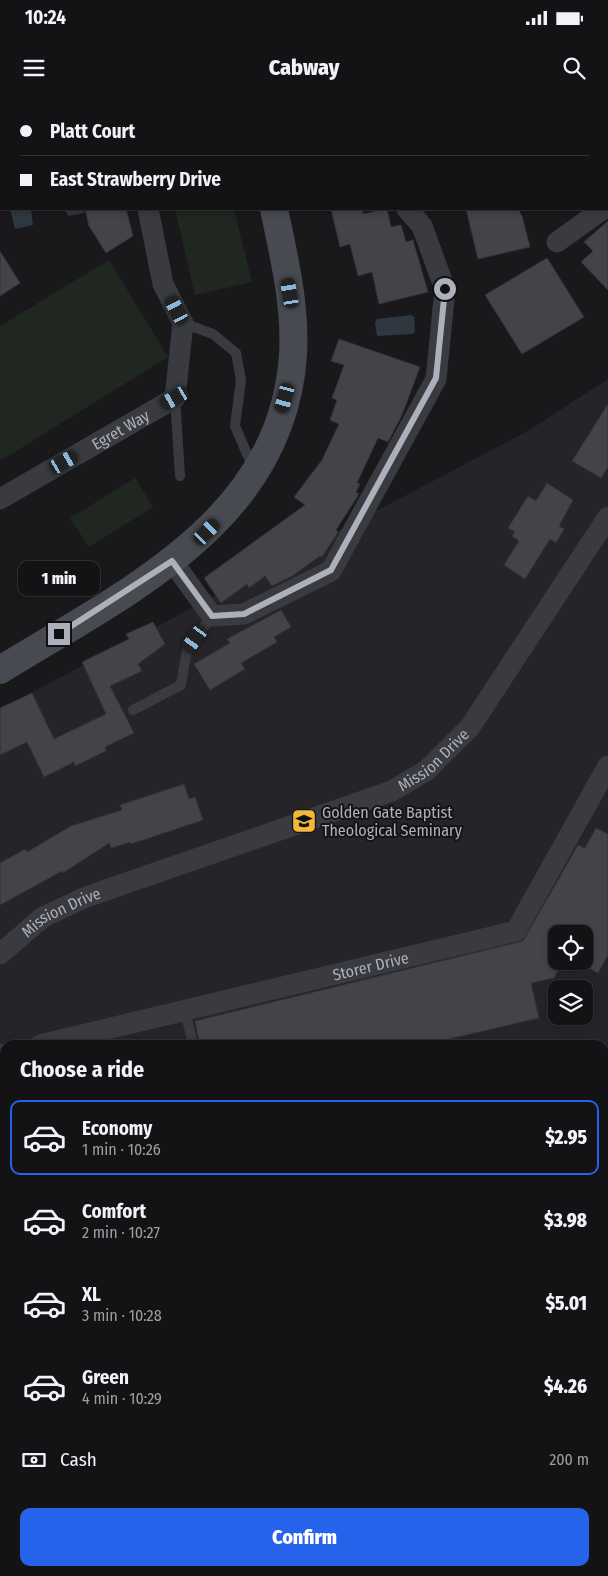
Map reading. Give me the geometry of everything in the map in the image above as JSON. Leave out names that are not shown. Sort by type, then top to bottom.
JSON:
[{"type":"street","points":[[148,210],[163,284],[184,323],[175,398]]},
{"type":"street","points":[[0,670],[172,561],[220,518],[245,489],[272,438],[282,411],[289,384],[293,356],[294,328],[285,262],[274,210]]},
{"type":"street","points":[[172,561],[212,616],[244,614],[331,570],[436,378],[445,289],[422,226],[409,210]]},
{"type":"street","points":[[557,242],[602,210]]},
{"type":"street","name":"Egret Way","points":[[0,499],[175,398]]},
{"type":"street","name":"Mission Drive","points":[[0,954],[43,917],[86,896],[392,791],[426,770],[450,750],[470,727],[608,517]]},
{"type":"street","name":"Storer Drive","points":[[61,1040],[516,931],[608,766]]},
{"type":"lane","points":[[184,323],[213,334],[236,353],[241,380],[235,426],[255,472]]},
{"type":"lane","points":[[175,398],[180,476]]},
{"type":"lane","points":[[133,710],[181,685],[187,650],[212,616]]},
{"type":"lane","points":[[184,1010],[192,1040]]},
{"type":"shaded area","points":[[10,210],[31,210],[33,225],[15,229]]},
{"type":"shaded area","points":[[65,210],[84,210],[84,213],[68,216]]},
{"type":"shaded area","points":[[175,210],[234,210],[252,282],[195,295]]},
{"type":"shaded area","points":[[109,260],[168,357],[0,461],[0,326]]},
{"type":"shaded area","points":[[411,315],[414,317],[415,331],[413,334],[377,336],[375,322],[377,319]]},
{"type":"shaded area","name":"Golden Gate Baptist Theological Seminary","points":[[608,379],[608,1040],[0,1040],[0,709],[528,431]]},
{"type":"shaded area","points":[[135,478],[153,507],[89,547],[70,518]]},
{"type":"building","points":[[85,210],[126,210],[133,236],[106,253],[89,226]]},
{"type":"building","points":[[331,210],[362,210],[363,214],[387,210],[391,227],[401,225],[406,242],[413,240],[428,292],[379,304],[372,272],[358,276],[350,244],[340,247]]},
{"type":"building","points":[[466,210],[519,210],[522,216],[530,247],[478,259]]},
{"type":"building","points":[[608,221],[608,290],[581,262],[593,251],[584,242]]},
{"type":"building","points":[[0,251],[20,283],[0,296]]},
{"type":"building","points":[[547,258],[584,317],[522,354],[485,295]]},
{"type":"building","points":[[339,339],[420,367],[402,415],[388,442],[378,438],[357,483],[360,484],[356,492],[359,494],[336,530],[338,532],[322,557],[320,556],[292,576],[272,586],[265,576],[249,588],[247,584],[221,603],[204,578],[305,505],[294,497],[322,460],[339,424],[330,420],[337,400],[332,398],[344,365],[331,361]]},
{"type":"building","points":[[608,404],[608,467],[601,478],[572,461]]},
{"type":"building","points":[[547,483],[573,500],[559,526],[564,529],[556,543],[550,539],[525,579],[504,565],[519,541],[512,536],[515,532],[508,528],[528,496],[536,501]]},
{"type":"building","points":[[281,610],[291,627],[274,637],[277,642],[241,663],[245,669],[210,690],[194,664],[230,643],[227,639]]},
{"type":"building","points":[[153,622],[165,644],[138,664],[142,671],[110,686],[134,733],[105,747],[106,751],[75,766],[74,762],[44,777],[27,742],[0,755],[0,708],[32,693],[54,739],[106,714],[82,662],[129,639],[126,634]]},
{"type":"building","points":[[184,784],[189,799],[195,797],[203,820],[131,844],[130,842],[111,848],[109,843],[63,873],[62,871],[0,905],[0,863],[25,849],[27,852],[71,826],[122,810],[120,805]]},
{"type":"building","points":[[596,828],[608,834],[608,955],[598,973],[592,970],[593,925],[548,925],[548,970],[558,970],[554,978],[531,983],[539,1018],[444,1040],[199,1040],[195,1021],[523,941],[578,845],[585,848]]},
{"type":"place","name":"Golden Gate Baptist Theological Seminary","points":[[304,821]]},
{"type":"route","points":[[59,634],[172,561],[212,616],[244,614],[331,570],[373,497],[436,378],[445,289]]}]
